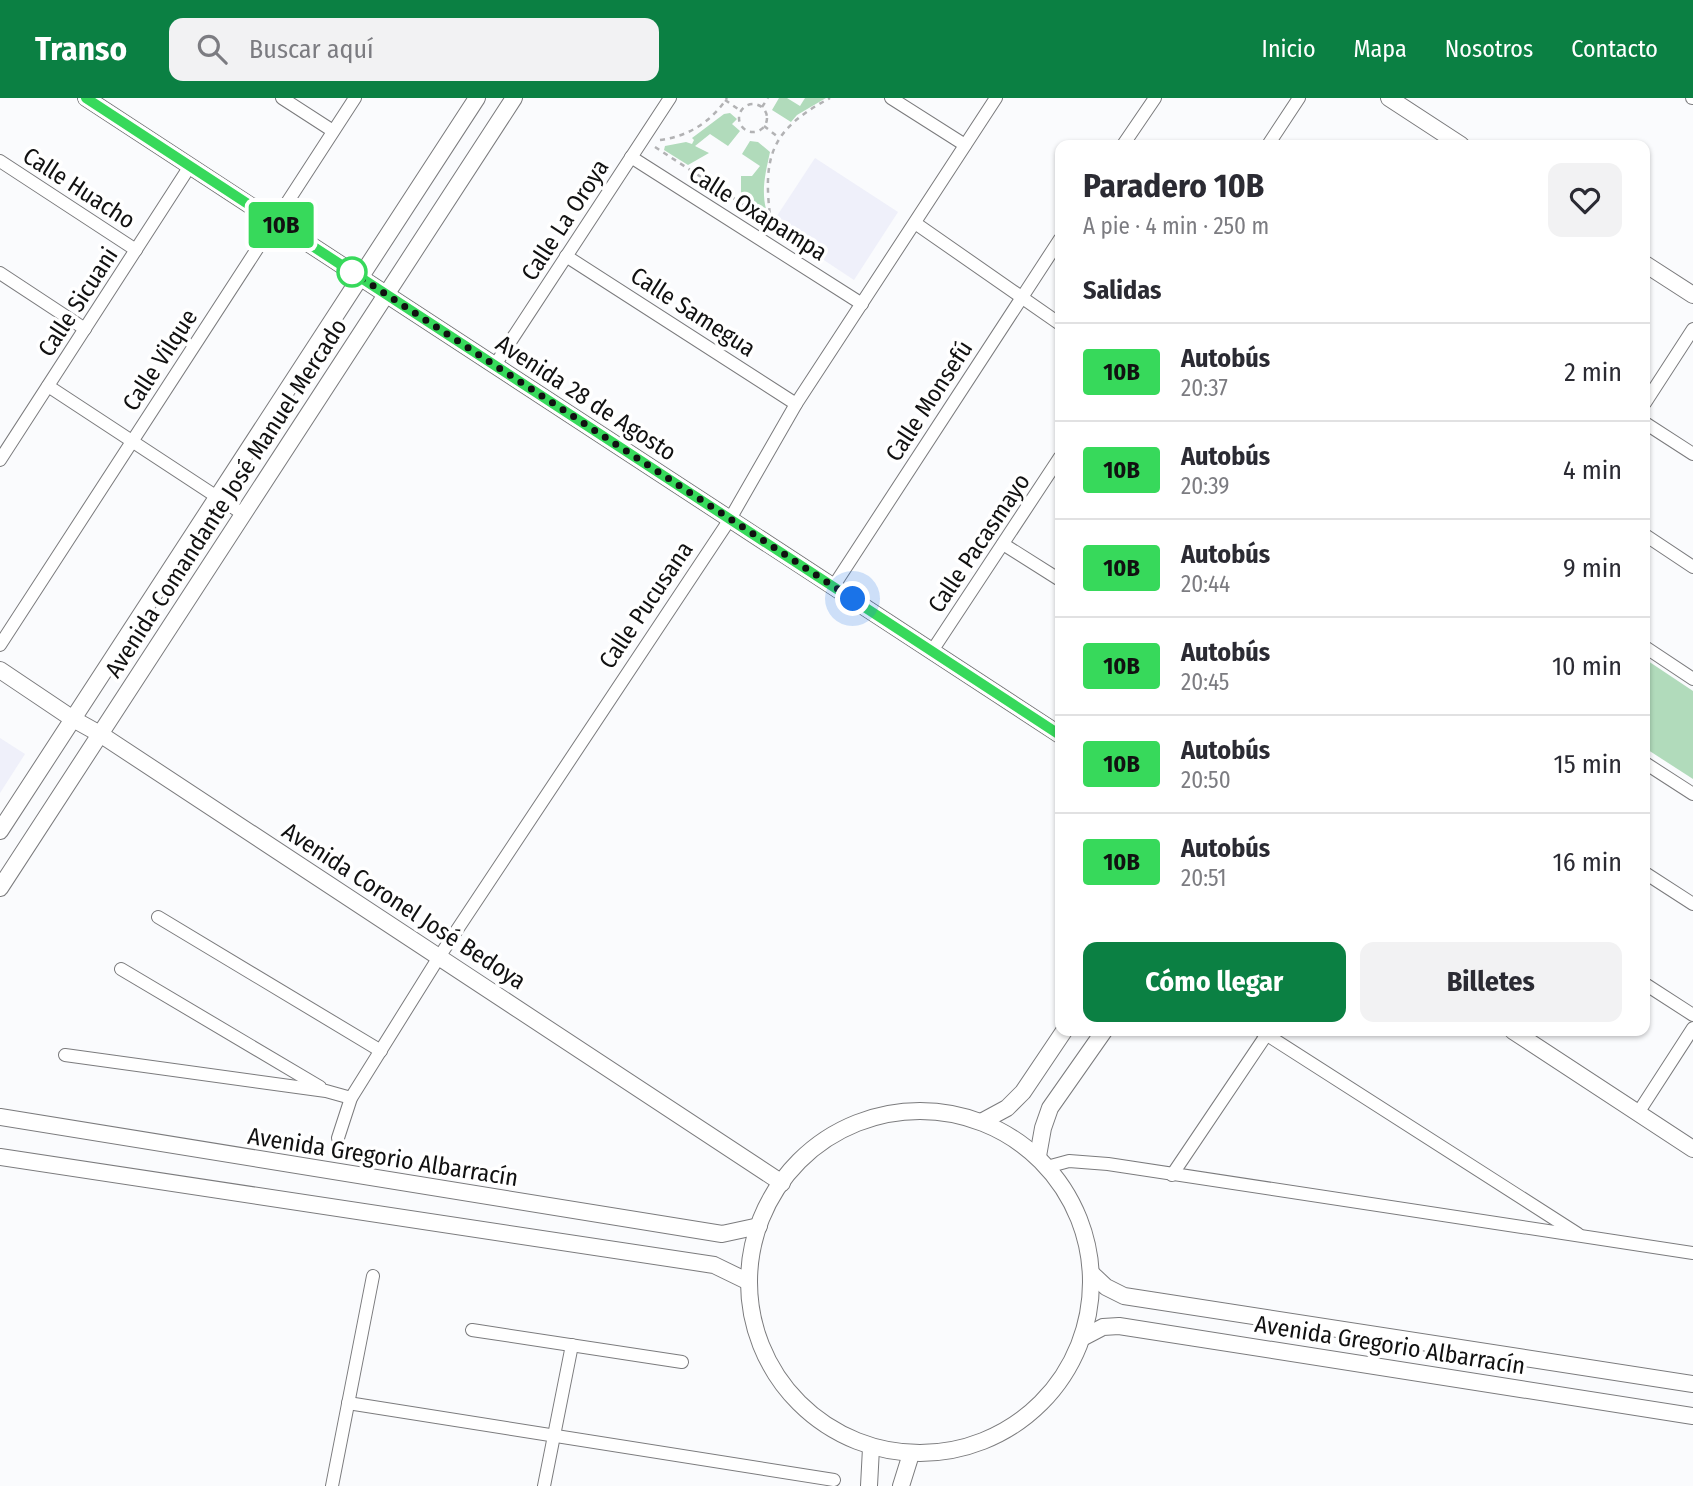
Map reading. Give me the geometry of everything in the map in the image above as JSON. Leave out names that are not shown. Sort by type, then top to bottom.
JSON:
[{"type":"street","name":"Avenida 28 de Agosto","points":[[86,98],[1055,732]]},
{"type":"street","points":[[282,98],[333,131]]},
{"type":"street","name":"Calle Vilque","points":[[0,645],[355,98]]},
{"type":"street","name":"Avenida Comandante José Manuel Mercado","points":[[0,831],[477,98]]},
{"type":"street","name":"Avenida Comandante José Manuel Mercado","points":[[0,888],[514,98]]},
{"type":"street","name":"Calle La Oroya","points":[[495,365],[670,98]]},
{"type":"street","points":[[891,98],[965,145]]},
{"type":"street","name":"Calle Pucusana","points":[[338,1138],[351,1098],[439,957],[730,519],[796,404],[996,98]]},
{"type":"street","points":[[1126,140],[1155,98]]},
{"type":"street","points":[[1271,140],[1300,98]]},
{"type":"street","points":[[1389,98],[1453,140]]},
{"type":"street","name":"Calle Oxapampa","points":[[631,157],[862,304]]},
{"type":"street","name":"Calle Huacho","points":[[0,161],[136,250]]},
{"type":"street","name":"Calle Sicuani","points":[[0,460],[4,446],[48,386],[190,166]]},
{"type":"street","points":[[915,222],[1055,321]]},
{"type":"street","name":"Calle Monsefú","points":[[833,587],[1055,247]]},
{"type":"street","name":"Calle Samegua","points":[[566,257],[796,404]]},
{"type":"street","points":[[1650,267],[1693,295]]},
{"type":"street","points":[[0,273],[85,329]]},
{"type":"street","points":[[1650,395],[1693,328]]},
{"type":"street","points":[[48,386],[243,514]]},
{"type":"street","points":[[1650,426],[1693,454]]},
{"type":"street","name":"Calle Pacasmayo","points":[[932,651],[1055,465]]},
{"type":"street","points":[[1650,538],[1693,567]]},
{"type":"street","points":[[1003,544],[1055,577]]},
{"type":"street","points":[[1650,650],[1693,679]]},
{"type":"street","name":"Avenida Coronel José Bedoya","points":[[0,670],[782,1183]]},
{"type":"street","points":[[1650,766],[1693,794]]},
{"type":"street","points":[[1650,876],[1693,904]]},
{"type":"street","points":[[158,918],[381,1051]]},
{"type":"street","points":[[121,969],[327,1091]]},
{"type":"street","points":[[1650,987],[1693,1015]]},
{"type":"street","points":[[1638,1113],[1693,1028]]},
{"type":"street","points":[[983,1121],[1007,1108],[1023,1092],[1061,1036]]},
{"type":"street","points":[[1042,1161],[1043,1128],[1050,1108],[1100,1036]]},
{"type":"street","points":[[1172,1175],[1262,1036]]},
{"type":"street","points":[[1271,1036],[1581,1236]]},
{"type":"street","points":[[1521,1036],[1693,1149]]},
{"type":"street","points":[[65,1055],[327,1091],[351,1098]]},
{"type":"street","points":[[915,1110],[950,1112],[983,1121],[1012,1136],[1042,1161],[1059,1181],[1076,1209],[1086,1241],[1091,1273],[1090,1306],[1082,1338],[1068,1367],[1049,1394],[1026,1416],[999,1434],[969,1446],[937,1453],[911,1454],[871,1448],[834,1431],[806,1409],[782,1383],[764,1352],[753,1318],[749,1282],[758,1226],[773,1195],[793,1167],[819,1143],[849,1125],[881,1114],[915,1110]]},
{"type":"street","name":"Avenida Gregorio Albarracín","points":[[0,1117],[722,1234],[758,1226]]},
{"type":"street","points":[[0,1157],[715,1265],[749,1282]]},
{"type":"street","points":[[1042,1161],[1108,1164],[1693,1253]]},
{"type":"street","name":"Avenida Gregorio Albarracín","points":[[1091,1273],[1106,1287],[1124,1296],[1693,1384]]},
{"type":"street","points":[[332,1486],[373,1276]]},
{"type":"street","name":"Avenida Gregorio Albarracín","points":[[1082,1338],[1102,1327],[1119,1326],[1693,1416]]},
{"type":"street","points":[[472,1330],[682,1362]]},
{"type":"street","points":[[544,1486],[572,1345]]},
{"type":"street","points":[[348,1404],[834,1480]]},
{"type":"street","points":[[869,1486],[871,1448]]},
{"type":"street","points":[[901,1486],[911,1454]]},
{"type":"path","points":[[761,107],[768,98]]},
{"type":"path","points":[[647,141],[771,223],[766,183],[772,152],[779,138],[801,116],[830,98]]},
{"type":"path","points":[[658,140],[685,135],[702,125],[726,99],[741,111]]},
{"type":"path","points":[[749,105],[761,107],[767,117],[765,127],[748,132],[740,123],[741,111],[749,105]]},
{"type":"path","points":[[765,127],[779,138]]},
{"type":"shaded area","points":[[815,158],[898,212],[854,280],[771,225]]},
{"type":"shaded area","points":[[0,738],[25,754],[0,793]]},
{"type":"green space","points":[[779,98],[787,98],[800,106],[805,98],[826,98],[797,115],[791,122],[772,110]]},
{"type":"green space","points":[[730,113],[737,119],[732,124],[740,131],[728,146],[710,134],[695,146],[709,153],[688,165],[664,150],[665,146],[686,142],[692,144],[692,138],[724,114]]},
{"type":"green space","points":[[750,141],[758,142],[770,152],[764,187],[766,209],[763,214],[741,198],[741,176],[752,176],[760,166],[742,154]]},
{"type":"green space","points":[[1650,662],[1693,691],[1693,779],[1650,751]]},
{"type":"bus line","name":"10B","points":[[86,98],[1055,732]]},
{"type":"route","points":[[352,272],[853,599]]}]
